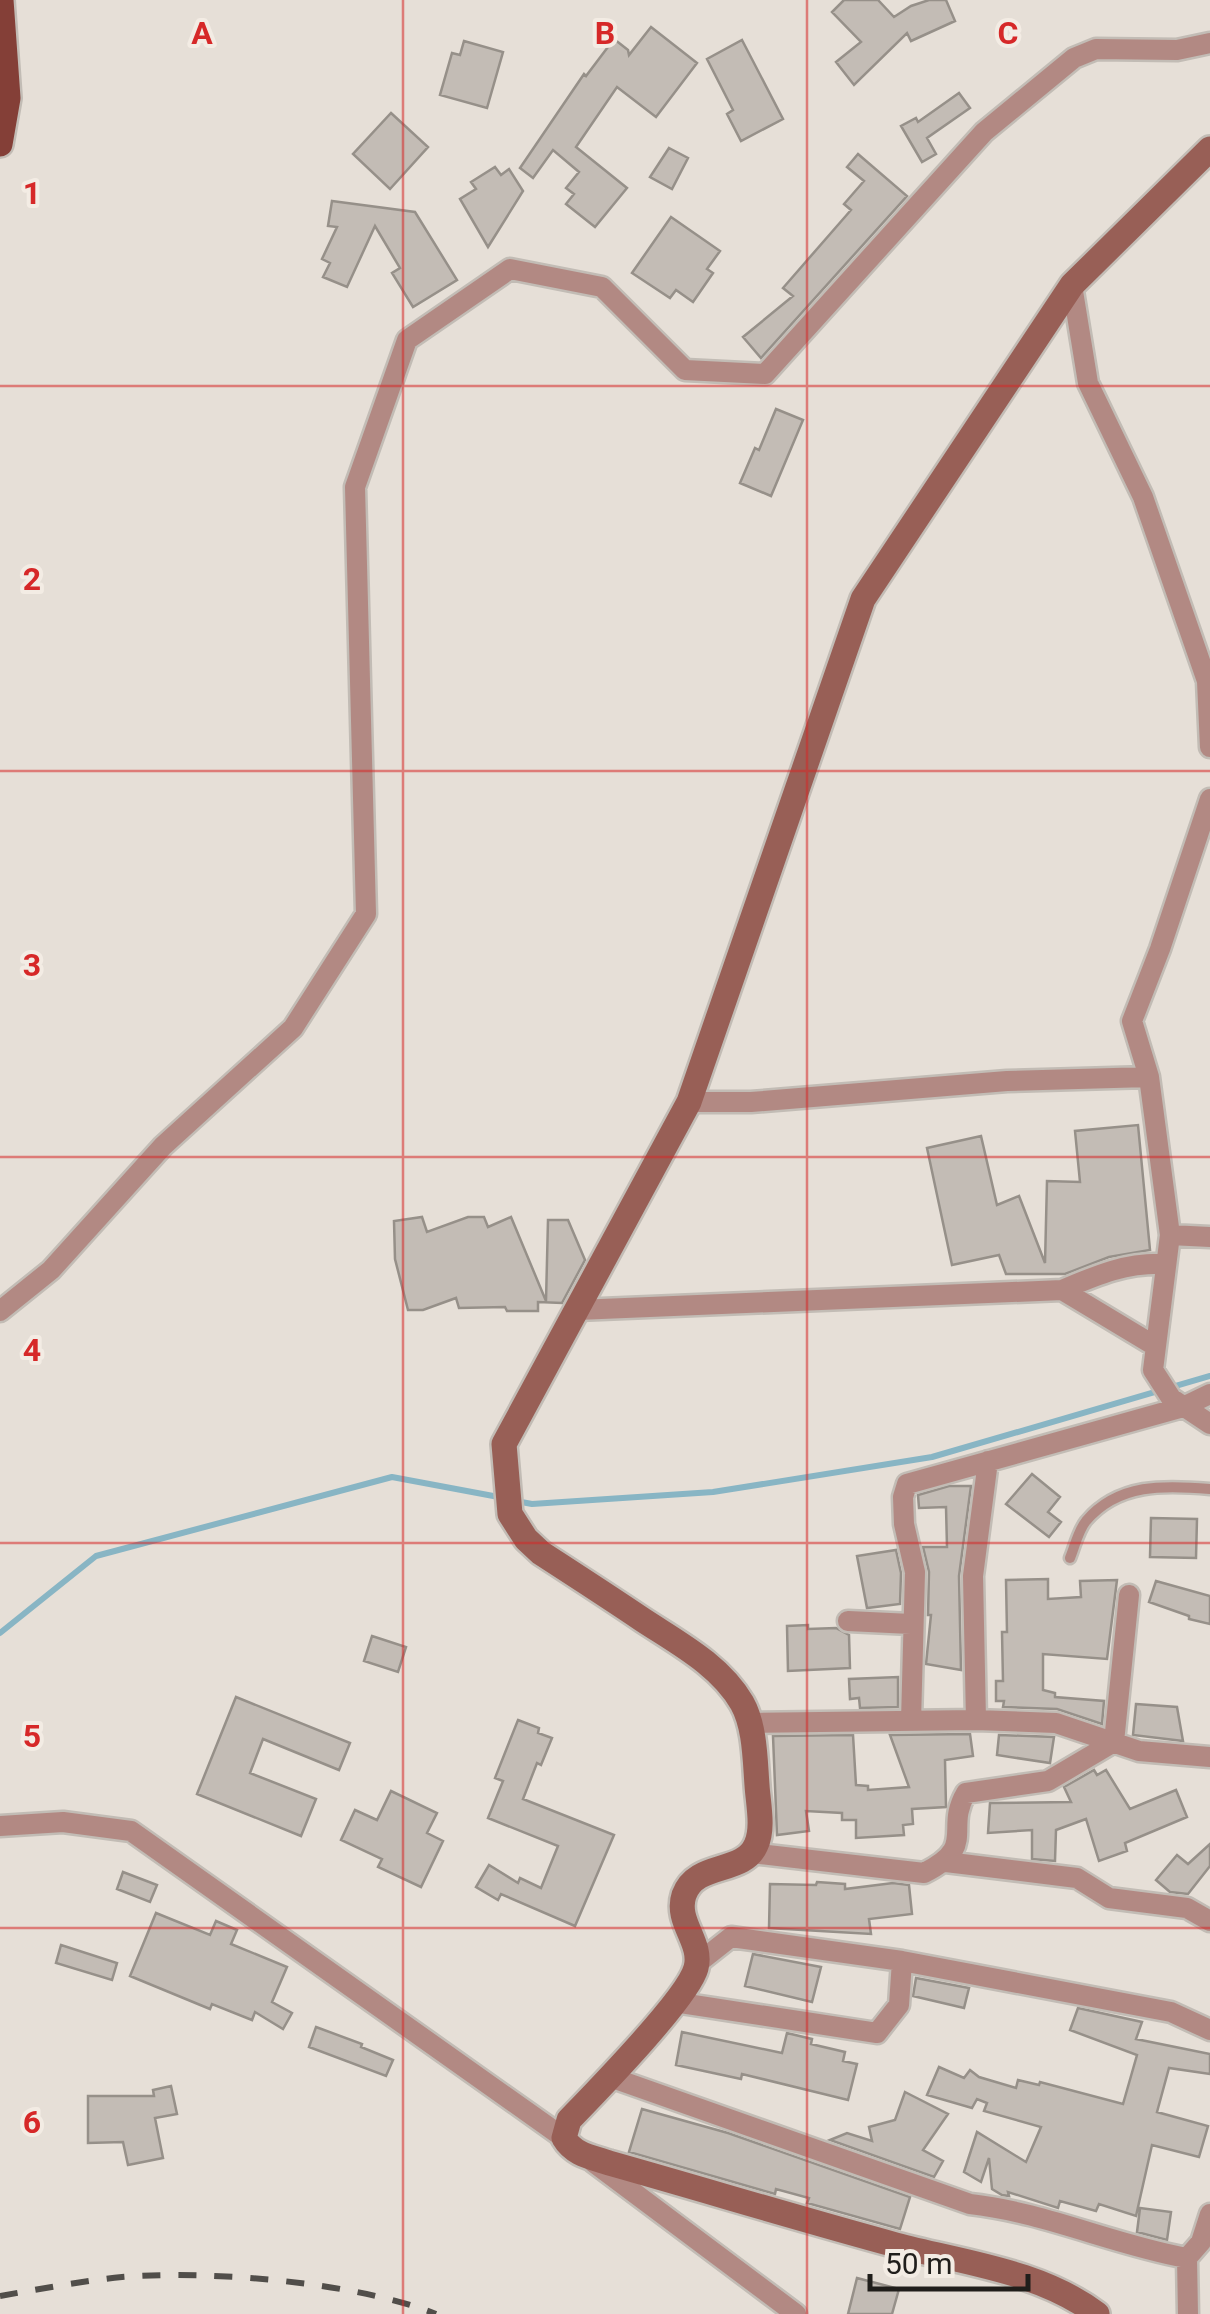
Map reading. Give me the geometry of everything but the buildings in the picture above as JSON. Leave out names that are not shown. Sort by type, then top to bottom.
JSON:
[{"type":"main road","points":[[0,144],[8,98],[2,0]]},
{"type":"main road","points":[[1097,2314],[1074,2296],[1042,2282],[897,2245],[574,2146],[569,2120],[689,1984],[698,1963],[681,1915],[690,1883],[751,1853],[760,1833],[749,1723],[743,1705],[725,1679],[696,1655],[526,1539],[510,1514],[504,1444],[689,1102],[863,599],[1072,284],[1210,149]]},
{"type":"street","points":[[0,1312],[51,1270],[163,1146],[293,1028],[366,914],[355,487],[408,340],[510,269],[602,287],[685,370],[765,374],[984,132],[1074,58],[1096,50],[1176,50],[1210,43]]},
{"type":"street","points":[[1072,284],[1088,383],[1144,497],[1207,681],[1210,746]]},
{"type":"street","points":[[1210,799],[1132,1020],[1149,1077],[1170,1235],[1154,1370],[1177,1402],[1210,1424]]},
{"type":"street","points":[[689,1102],[751,1102],[1006,1080],[1149,1077]]},
{"type":"street","points":[[1170,1235],[1210,1237]]},
{"type":"street","points":[[576,1310],[1062,1290],[1122,1266],[1166,1264]]},
{"type":"street","points":[[1062,1290],[1155,1346]]},
{"type":"street","points":[[911,1721],[915,1572],[904,1524],[903,1497],[907,1484],[1210,1394]]},
{"type":"street","points":[[976,1720],[973,1576],[988,1461]]},
{"type":"street","points":[[1114,1742],[1129,1595]]},
{"type":"street","points":[[848,1621],[912,1624]]},
{"type":"street","points":[[749,1723],[1056,1723],[1139,1751],[1210,1756]]},
{"type":"street","points":[[946,1862],[957,1843],[960,1803],[966,1793],[1048,1781],[1114,1742]]},
{"type":"street","points":[[0,1826],[63,1822],[131,1831],[574,2146],[796,2314]]},
{"type":"street","points":[[751,1853],[924,1872],[946,1862],[1077,1878],[1109,1898],[1187,1908],[1210,1921]]},
{"type":"street","points":[[1187,1908],[1210,1896]]},
{"type":"street","points":[[698,1963],[731,1937],[902,1961],[1171,2012],[1210,2030]]},
{"type":"street","points":[[674,2002],[877,2033],[899,2005],[902,1961]]},
{"type":"street","points":[[610,2077],[970,2204],[1002,2208],[1141,2250],[1186,2258]]},
{"type":"street","points":[[1188,2314],[1186,2258],[1202,2242],[1210,2214]]},
{"type":"lane","points":[[1070,1558],[1083,1524],[1117,1497],[1165,1485],[1210,1489]]},
{"type":"waterway","points":[[516,1501],[532,1504],[713,1492],[932,1457],[1210,1376]]},
{"type":"waterway","points":[[0,1633],[96,1556],[392,1477],[504,1498]]},
{"type":"railway","points":[[0,2296],[122,2277],[197,2275],[324,2286],[436,2314]]}]
